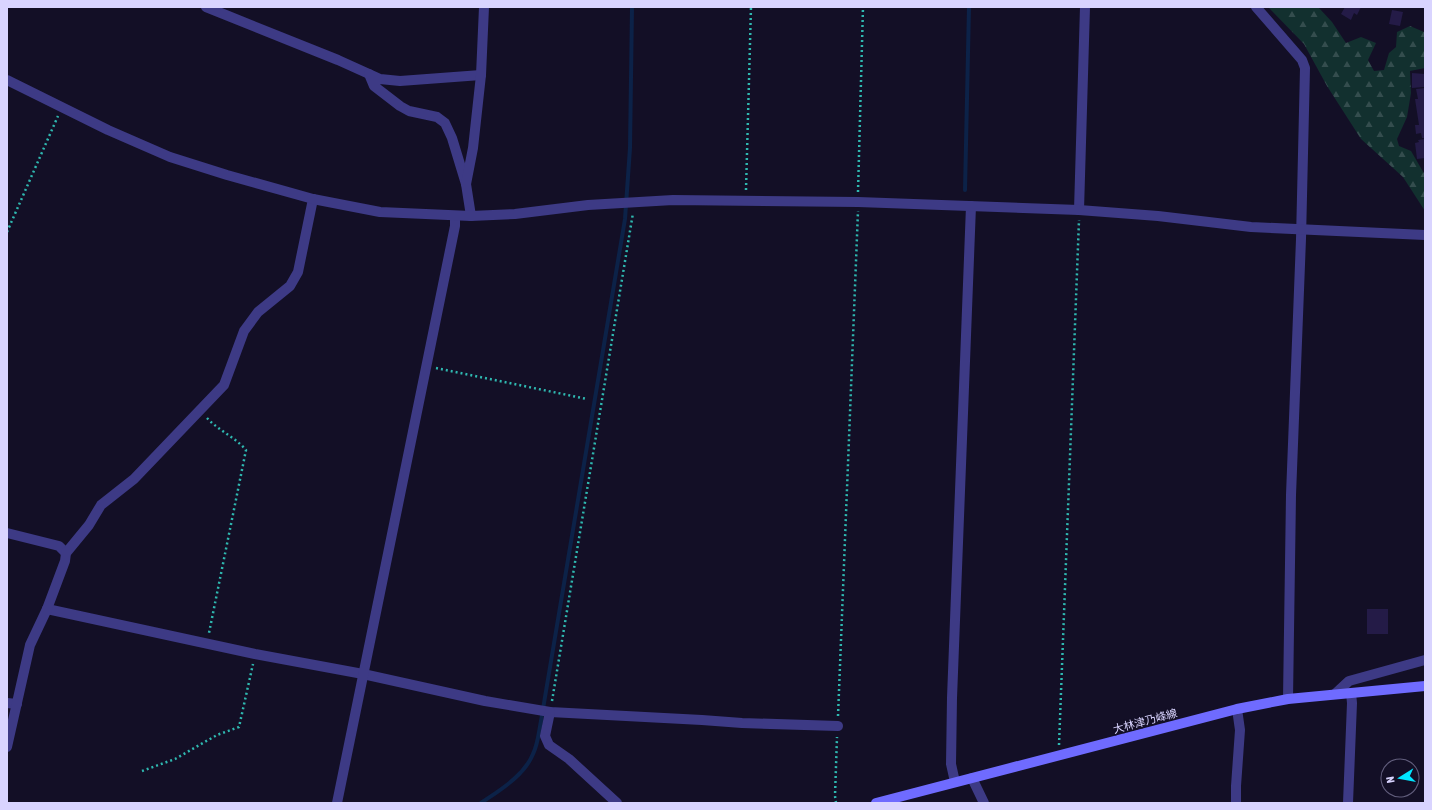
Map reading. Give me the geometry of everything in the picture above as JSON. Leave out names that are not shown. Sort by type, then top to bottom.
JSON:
[{"type":"main road","name":"大林津乃峰線","points":[[876,803],[1237,709],[1288,699],[1425,686]]},
{"type":"street","points":[[206,7],[224,10],[380,79],[400,81],[481,75]]},
{"type":"street","points":[[466,184],[473,148],[481,75],[484,7]]},
{"type":"street","points":[[1079,210],[1085,7]]},
{"type":"street","points":[[1256,7],[1302,60],[1305,68],[1301,230],[1291,495],[1288,699]]},
{"type":"street","points":[[369,74],[374,86],[409,112],[438,117],[445,123],[452,138],[466,184],[471,216]]},
{"type":"street","points":[[7,80],[108,130],[170,157],[312,199],[380,212],[471,216],[515,214],[588,205],[673,200],[858,202],[1079,210],[1158,216],[1251,227],[1425,235]]},
{"type":"street","points":[[7,747],[12,703],[30,646],[47,609],[65,561],[66,553],[90,525],[101,505],[134,479],[224,385],[244,331],[258,312],[290,286],[298,272],[312,199]]},
{"type":"street","points":[[955,782],[951,764],[952,698],[971,206]]},
{"type":"street","points":[[337,803],[455,226],[455,216]]},
{"type":"street","points":[[7,532],[59,546],[66,553]]},
{"type":"street","points":[[47,609],[255,654],[363,674],[485,701],[545,711],[742,723],[838,726]]},
{"type":"street","points":[[1335,694],[1349,681],[1425,660]]},
{"type":"street","points":[[1348,803],[1351,693]]},
{"type":"street","points":[[1236,803],[1240,730],[1237,709]]},
{"type":"street","points":[[545,711],[544,736],[549,745],[569,760],[617,803]]},
{"type":"street","points":[[972,778],[984,803]]},
{"type":"path","points":[[746,200],[751,7]]},
{"type":"path","points":[[836,803],[835,796],[858,202],[863,7]]},
{"type":"path","points":[[7,232],[62,107]]},
{"type":"path","points":[[545,711],[635,202]]},
{"type":"path","points":[[1061,755],[1058,742],[1079,210]]},
{"type":"path","points":[[426,366],[587,399]]},
{"type":"path","points":[[200,410],[212,423],[241,444],[246,450],[207,643]]},
{"type":"path","points":[[142,771],[175,759],[217,735],[239,727],[255,654]]},
{"type":"green space","points":[[1268,7],[1320,7],[1319,8],[1332,22],[1346,43],[1361,37],[1376,43],[1368,60],[1374,71],[1384,70],[1389,53],[1396,47],[1397,32],[1410,26],[1424,32],[1425,68],[1410,71],[1411,93],[1407,117],[1397,139],[1399,146],[1411,151],[1425,175],[1425,211],[1403,177],[1361,139],[1327,86],[1304,44]]},
{"type":"building","points":[[1345,7],[1361,7],[1357,15],[1354,13],[1351,20],[1341,14]]},
{"type":"building","points":[[1392,10],[1403,12],[1400,26],[1389,24]]},
{"type":"building","points":[[1412,73],[1425,74],[1424,87],[1412,88]]},
{"type":"building","points":[[1425,88],[1425,138],[1422,138],[1421,133],[1416,134],[1415,125],[1419,125],[1415,99],[1418,99],[1416,89]]},
{"type":"building","points":[[1425,139],[1425,158],[1417,159],[1415,143],[1419,142],[1418,140]]},
{"type":"building","points":[[1367,609],[1388,609],[1388,634],[1367,634]]},
{"type":"waterway","points":[[481,803],[518,776],[529,762],[538,738],[625,219],[630,148],[632,7]]},
{"type":"waterway","points":[[965,190],[969,7]]}]
